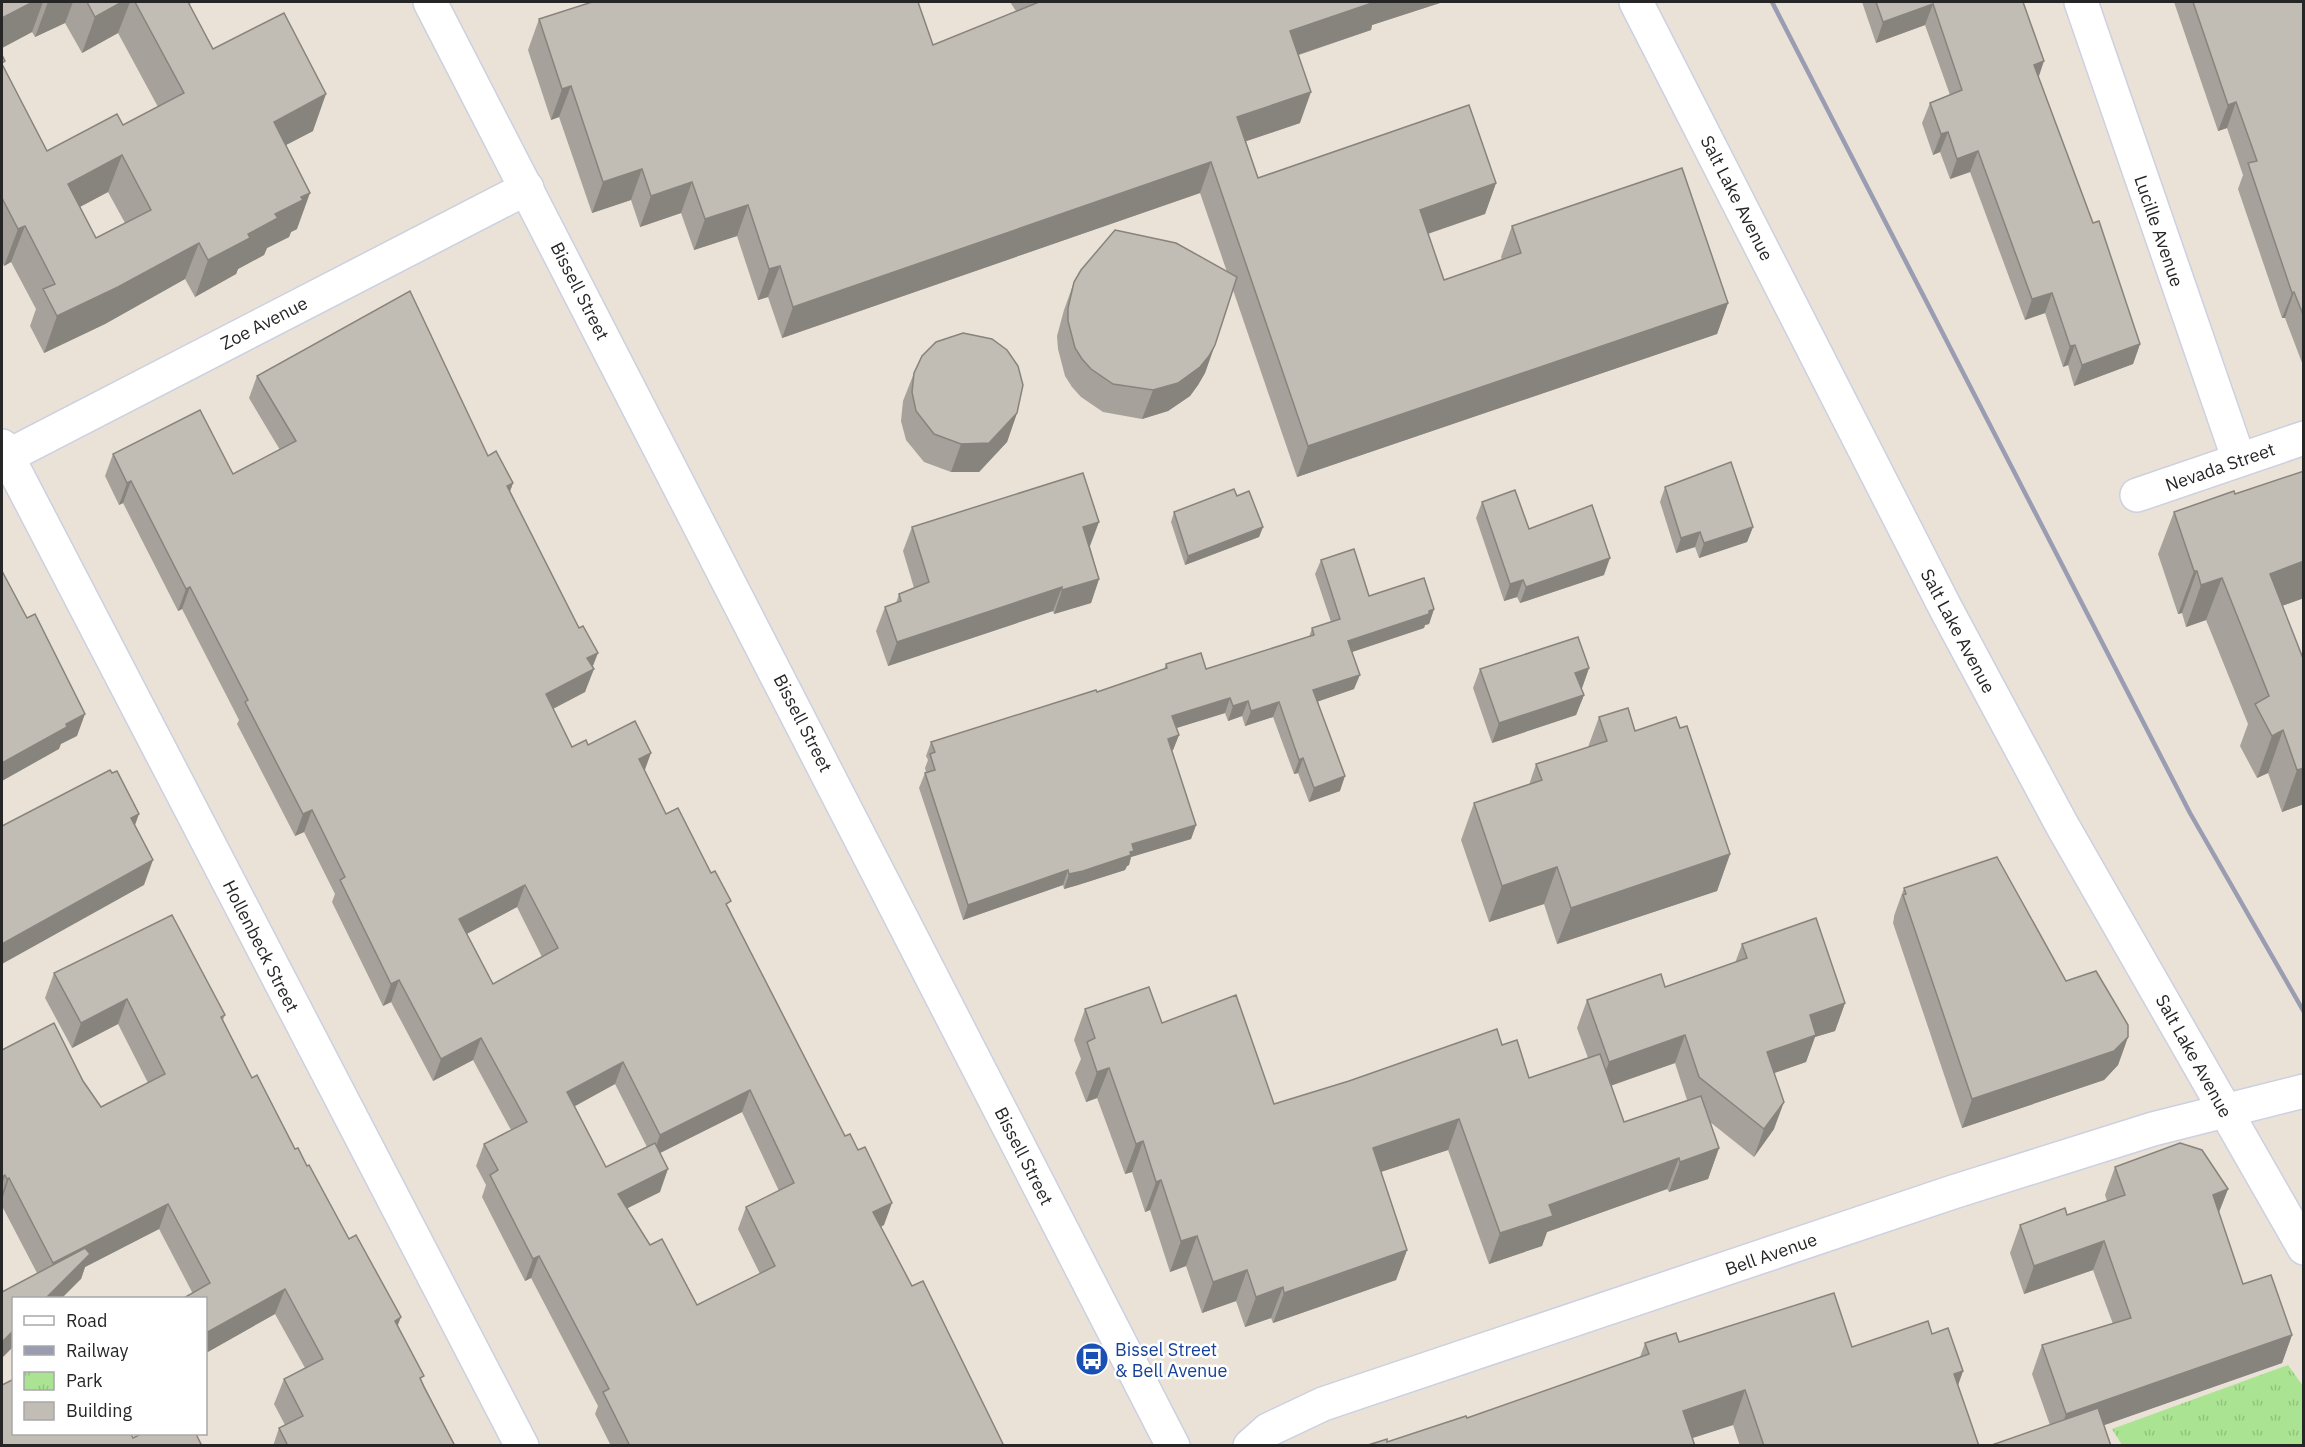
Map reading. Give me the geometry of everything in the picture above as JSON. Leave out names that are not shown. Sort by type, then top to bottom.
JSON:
[{"type":"street","name":"Bissell Street","points":[[430,2],[1173,1446]]},
{"type":"street","name":"Salt Lake Avenue","points":[[1636,2],[1946,609],[2062,825],[2304,1248]]},
{"type":"street","name":"Lucille Avenue","points":[[2081,2],[2239,460]]},
{"type":"street","name":"Zoe Avenue","points":[[3,454],[527,188]]},
{"type":"street","name":"Nevada Street","points":[[2137,495],[2304,438]]},
{"type":"street","name":"Hollenbeck Street","points":[[3,454],[522,1446]]},
{"type":"street","name":"Bell Avenue","points":[[1250,1446],[1268,1430],[1323,1404],[1953,1192],[2223,1110],[2304,1091]]},
{"type":"green space","points":[[2288,1365],[2303,1386],[2303,1445],[2122,1445],[2112,1429]]},
{"type":"building","points":[[2,2],[33,2],[2,18]]},
{"type":"building","points":[[87,2],[122,2],[95,17]]},
{"type":"building","points":[[135,2],[188,2],[213,49],[284,13],[326,94],[274,122],[310,193],[301,197],[303,200],[275,214],[278,218],[248,234],[250,238],[208,260],[199,243],[118,287],[57,316],[43,289],[55,284],[25,226],[18,229],[2,198],[2,64],[47,151],[117,114],[123,125],[184,93]],"holes":[[[122,155],[151,210],[96,238],[68,184]]]},
{"type":"building","points":[[592,2],[918,2],[933,45],[1039,2],[1375,2],[1290,31],[1311,92],[1237,117],[1258,178],[1469,105],[1496,183],[1420,210],[1444,280],[1521,253],[1512,226],[1682,168],[1728,303],[1308,446],[1211,162],[793,307],[780,266],[769,269],[748,205],[705,219],[692,182],[651,196],[642,169],[603,182],[571,86],[562,89],[539,19]]},
{"type":"building","points":[[1876,2],[2023,2],[2044,61],[2034,65],[2093,223],[2099,221],[2140,344],[2082,365],[2075,345],[2070,346],[2052,293],[2032,299],[1978,151],[1957,159],[1948,132],[1941,134],[1930,103],[1962,90],[1933,4],[1883,22]]},
{"type":"building","points":[[2193,2],[2304,2],[2304,317],[2294,292],[2292,293],[2248,163],[2257,161],[2236,102],[2228,105]]},
{"type":"building","points":[[1115,230],[1176,243],[1237,277],[1215,345],[1209,356],[1200,367],[1178,383],[1153,390],[1113,384],[1091,369],[1075,348],[1068,321],[1068,308],[1074,282],[1081,270]]},
{"type":"building","points":[[410,291],[488,456],[496,451],[513,483],[507,486],[579,628],[583,626],[598,653],[587,658],[594,669],[546,694],[572,747],[586,740],[588,745],[635,721],[651,753],[639,759],[666,814],[678,808],[711,873],[715,871],[731,901],[726,904],[845,1136],[850,1134],[858,1150],[865,1147],[892,1203],[873,1212],[912,1286],[923,1281],[1004,1446],[630,1446],[603,1392],[609,1389],[539,1256],[533,1259],[490,1175],[498,1170],[484,1144],[527,1122],[481,1038],[441,1059],[399,980],[391,984],[340,880],[345,877],[312,810],[303,814],[245,702],[248,700],[190,587],[186,589],[131,481],[127,483],[113,454],[200,410],[233,474],[296,441],[257,376]],"holes":[[[525,885],[558,948],[493,984],[459,919]],[[623,1062],[660,1135],[750,1090],[794,1183],[746,1207],[775,1266],[697,1305],[662,1239],[650,1245],[618,1194],[668,1169],[655,1143],[606,1167],[567,1092]]]},
{"type":"building","points":[[963,333],[992,339],[1007,350],[1018,366],[1023,385],[1017,413],[989,443],[961,444],[934,434],[916,411],[912,392],[914,373],[922,356],[936,342]]},
{"type":"building","points":[[1731,462],[1753,527],[1704,543],[1700,532],[1681,538],[1665,487]]},
{"type":"building","points":[[2304,471],[2304,561],[2270,574],[2304,661],[2304,768],[2297,770],[2283,730],[2272,736],[2255,704],[2269,696],[2222,578],[2201,585],[2174,512],[2234,491],[2235,494]]},
{"type":"building","points":[[1083,473],[1099,522],[1083,527],[1099,579],[1062,590],[1062,587],[897,642],[885,607],[901,601],[899,594],[929,582],[912,527]]},
{"type":"building","points":[[1234,489],[1237,496],[1249,491],[1263,527],[1188,556],[1174,512]]},
{"type":"building","points":[[1515,490],[1529,529],[1592,505],[1610,558],[1526,587],[1523,580],[1510,584],[1482,502]]},
{"type":"building","points":[[1354,549],[1369,596],[1424,578],[1434,609],[1429,611],[1429,614],[1348,641],[1360,675],[1313,690],[1345,776],[1314,788],[1303,758],[1299,760],[1279,702],[1251,711],[1248,701],[1233,706],[1230,698],[1172,716],[1179,735],[1168,739],[1196,825],[1132,844],[1134,851],[1130,852],[1131,855],[1083,871],[1069,874],[1068,870],[968,905],[925,773],[935,770],[930,754],[935,752],[931,742],[1096,690],[1097,692],[1167,668],[1166,664],[1201,653],[1206,669],[1314,635],[1312,628],[1340,619],[1321,560]]},
{"type":"building","points":[[2,571],[27,618],[35,614],[85,714],[66,724],[67,727],[2,763]]},
{"type":"building","points":[[1578,637],[1589,668],[1575,673],[1584,695],[1499,723],[1480,669]]},
{"type":"building","points":[[1628,708],[1635,731],[1676,717],[1680,728],[1687,726],[1730,854],[1571,908],[1557,867],[1502,886],[1474,803],[1542,780],[1536,764],[1607,741],[1599,717]]},
{"type":"building","points":[[110,770],[112,773],[117,771],[139,814],[131,818],[153,860],[2,944],[2,826]]},
{"type":"building","points":[[1997,857],[2066,981],[2096,971],[2128,1025],[2128,1037],[2114,1051],[1972,1099],[1903,895],[1906,894],[1904,888]]},
{"type":"building","points":[[172,915],[225,1015],[221,1017],[252,1078],[257,1075],[295,1149],[298,1148],[307,1166],[309,1165],[349,1239],[356,1235],[401,1317],[395,1321],[424,1376],[420,1378],[424,1387],[455,1446],[288,1446],[279,1428],[303,1416],[284,1379],[323,1359],[285,1289],[207,1332],[207,1297],[186,1297],[210,1283],[168,1204],[53,1263],[9,1178],[7,1179],[5,1175],[2,1177],[2,1050],[54,1023],[83,1081],[101,1107],[165,1074],[127,999],[81,1023],[54,973]]},
{"type":"building","points":[[1816,918],[1845,1003],[1810,1015],[1816,1035],[1767,1052],[1784,1102],[1764,1129],[1699,1077],[1685,1035],[1609,1062],[1587,1000],[1661,974],[1665,987],[1747,958],[1742,944]]},
{"type":"building","points":[[1149,987],[1162,1023],[1236,995],[1274,1104],[1349,1081],[1497,1029],[1502,1045],[1517,1040],[1529,1078],[1600,1054],[1624,1122],[1701,1096],[1719,1148],[1680,1162],[1679,1158],[1549,1205],[1553,1216],[1500,1233],[1459,1119],[1373,1148],[1407,1250],[1284,1293],[1283,1287],[1256,1297],[1247,1270],[1213,1282],[1197,1236],[1181,1241],[1161,1180],[1156,1182],[1143,1141],[1136,1144],[1109,1068],[1097,1072],[1087,1042],[1095,1038],[1085,1009]]},
{"type":"building","points":[[2180,1143],[2202,1150],[2228,1189],[2213,1195],[2243,1284],[2271,1275],[2292,1335],[2066,1414],[2042,1345],[2131,1318],[2104,1241],[2034,1266],[2020,1225],[2065,1208],[2067,1215],[2125,1195],[2115,1167]]},
{"type":"building","points":[[85,1248],[90,1254],[47,1297],[12,1297],[12,1332],[2,1342],[2,1292]]},
{"type":"building","points":[[1834,1293],[1852,1347],[1928,1321],[1932,1334],[1948,1328],[1963,1371],[1954,1374],[1979,1446],[1764,1446],[1745,1390],[1683,1411],[1695,1446],[1365,1446],[1387,1439],[1387,1442],[1466,1416],[1467,1418],[1649,1354],[1645,1343],[1676,1333],[1679,1342]]},
{"type":"building","points":[[12,1380],[12,1435],[132,1435],[133,1438],[139,1435],[196,1435],[202,1446],[2,1446],[2,1385]]},
{"type":"building","points":[[2098,1408],[2111,1446],[1989,1446]]},
{"type":"railway","points":[[1772,2],[2190,813],[2304,1012]]},
{"type":"place","name":"Bissel Street & Bell Avenue","points":[[1092,1359]]}]
